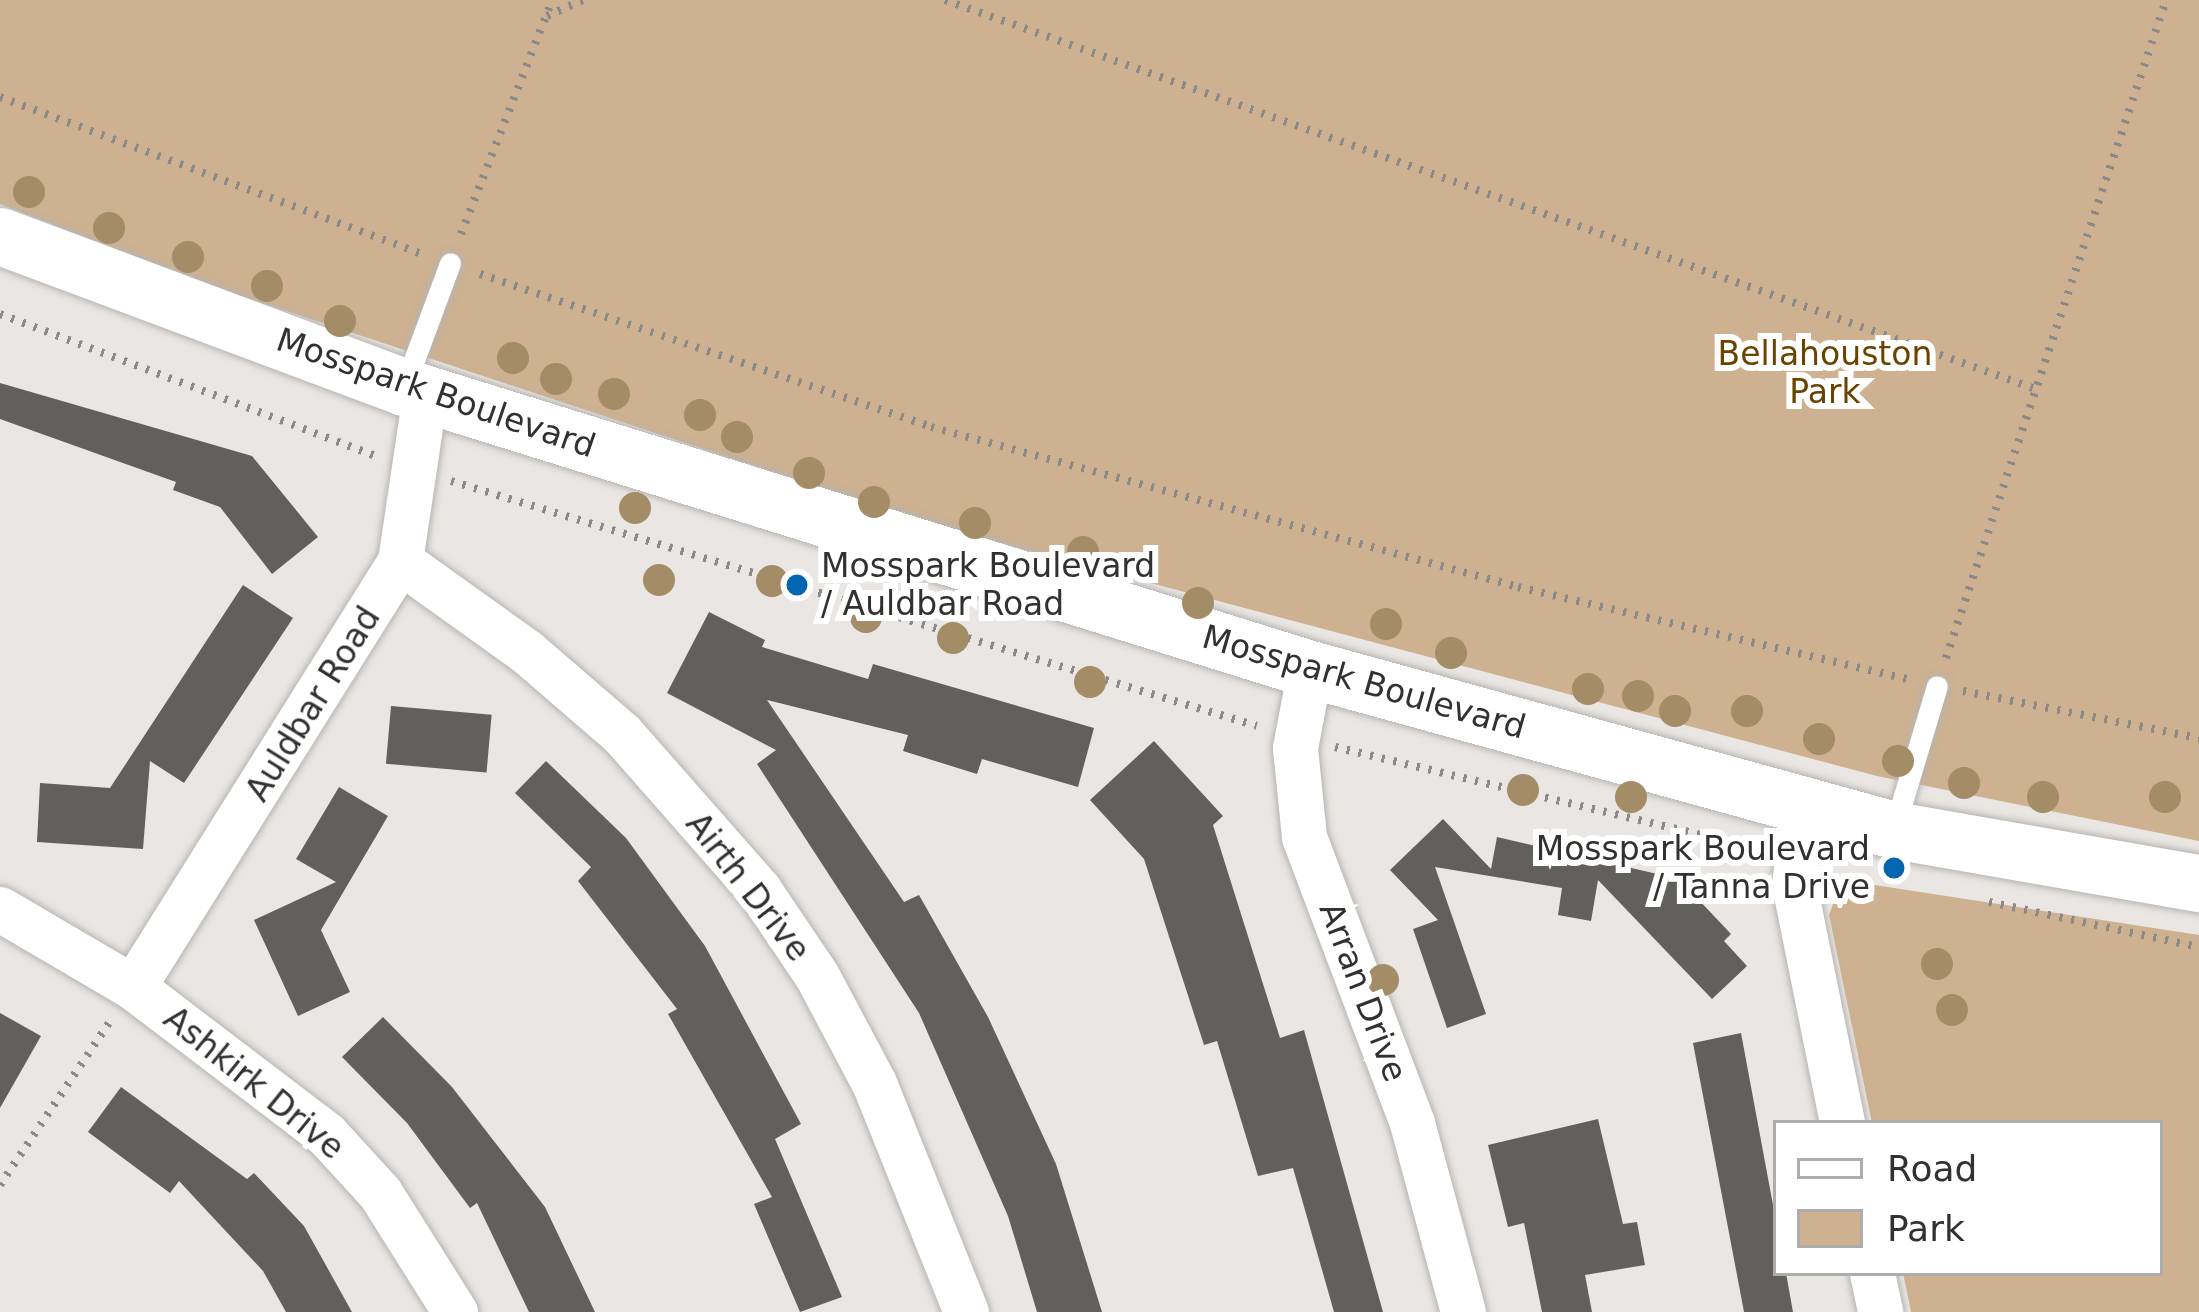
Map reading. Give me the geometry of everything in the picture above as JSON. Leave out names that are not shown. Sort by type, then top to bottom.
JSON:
[{"type":"street","name":"Mosspark Boulevard","points":[[0,236],[414,391],[1310,669],[1800,833],[1894,830],[2199,884]]},
{"type":"street","name":"Auldbar Road","points":[[133,987],[400,561],[413,470],[414,391]]},
{"type":"street","name":"Airth Drive","points":[[400,561],[527,652],[622,734],[758,890],[874,1083],[966,1312]]},
{"type":"street","name":"Arran Drive","points":[[1310,669],[1298,738],[1304,837],[1412,1123],[1463,1312]]},
{"type":"street","points":[[1800,833],[1794,884],[1841,1120]]},
{"type":"street","name":"Ashkirk Drive","points":[[0,909],[133,987],[326,1134],[380,1193],[455,1312]]},
{"type":"street","points":[[1873,1276],[1880,1312]]},
{"type":"lane","points":[[414,391],[450,263]]},
{"type":"lane","points":[[1894,830],[1936,686]]},
{"type":"path","points":[[450,263],[552,0]]},
{"type":"path","points":[[547,16],[583,0]]},
{"type":"path","points":[[945,0],[2033,388]]},
{"type":"path","points":[[1936,686],[2166,0]]},
{"type":"path","points":[[0,97],[450,263],[931,427],[1518,587],[1936,686],[2199,738]]},
{"type":"path","points":[[0,314],[413,470],[1298,738],[1800,833]]},
{"type":"path","points":[[1982,900],[2199,947]]},
{"type":"path","points":[[0,1185],[133,987]]},
{"type":"green space","name":"Bellahouston Park","points":[[0,0],[2199,0],[2199,841],[1877,776],[936,526],[220,289],[0,204]]},
{"type":"green space","points":[[1842,880],[2199,935],[2199,1312],[1911,1312],[1904,1276],[2163,1276],[2163,1120],[1871,1120],[1829,915]]},
{"type":"building","points":[[0,383],[252,456],[318,537],[272,574],[220,507],[173,490],[176,482],[0,419]]},
{"type":"building","points":[[243,585],[293,618],[184,783],[150,761],[143,849],[37,842],[40,783],[110,788]]},
{"type":"building","points":[[709,612],[765,640],[762,647],[868,679],[873,664],[1094,728],[1078,787],[982,759],[977,774],[903,751],[908,735],[767,700],[904,902],[919,895],[988,1017],[1056,1164],[1102,1312],[1037,1312],[1008,1216],[919,1013],[757,764],[776,750],[667,693]]},
{"type":"building","points":[[391,706],[492,715],[487,773],[386,764]]},
{"type":"building","points":[[1154,741],[1223,816],[1213,825],[1280,1038],[1304,1030],[1383,1312],[1334,1312],[1293,1168],[1258,1176],[1217,1041],[1204,1045],[1144,859],[1090,800]]},
{"type":"building","points":[[546,761],[626,838],[705,946],[801,1124],[775,1139],[842,1297],[800,1312],[754,1204],[772,1197],[668,1014],[677,1009],[578,881],[591,867],[515,793]]},
{"type":"building","points":[[339,787],[388,816],[321,930],[350,992],[298,1016],[254,920],[336,882],[296,859]]},
{"type":"building","points":[[1443,819],[1491,869],[1497,837],[1679,879],[1731,934],[1724,941],[1747,966],[1712,999],[1598,880],[1591,921],[1558,915],[1562,888],[1435,867],[1486,1014],[1447,1028],[1413,929],[1438,920],[1390,870]]},
{"type":"building","points":[[0,1013],[41,1036],[0,1108]]},
{"type":"building","points":[[383,1017],[452,1087],[545,1207],[595,1312],[529,1312],[477,1203],[470,1208],[407,1123],[342,1057]]},
{"type":"building","points":[[1741,1033],[1773,1205],[1773,1276],[1787,1276],[1793,1312],[1744,1312],[1693,1043]]},
{"type":"building","points":[[121,1087],[247,1179],[254,1173],[304,1226],[352,1312],[286,1312],[263,1271],[179,1181],[170,1193],[88,1132]]},
{"type":"building","points":[[1598,1119],[1623,1224],[1637,1222],[1645,1265],[1585,1275],[1592,1312],[1542,1312],[1524,1223],[1508,1227],[1488,1145]]},
{"type":"place","name":"Mosspark Boulevard / Auldbar Road","points":[[797,585]]},
{"type":"place","name":"Mosspark Boulevard / Tanna Drive","points":[[1894,868]]}]
